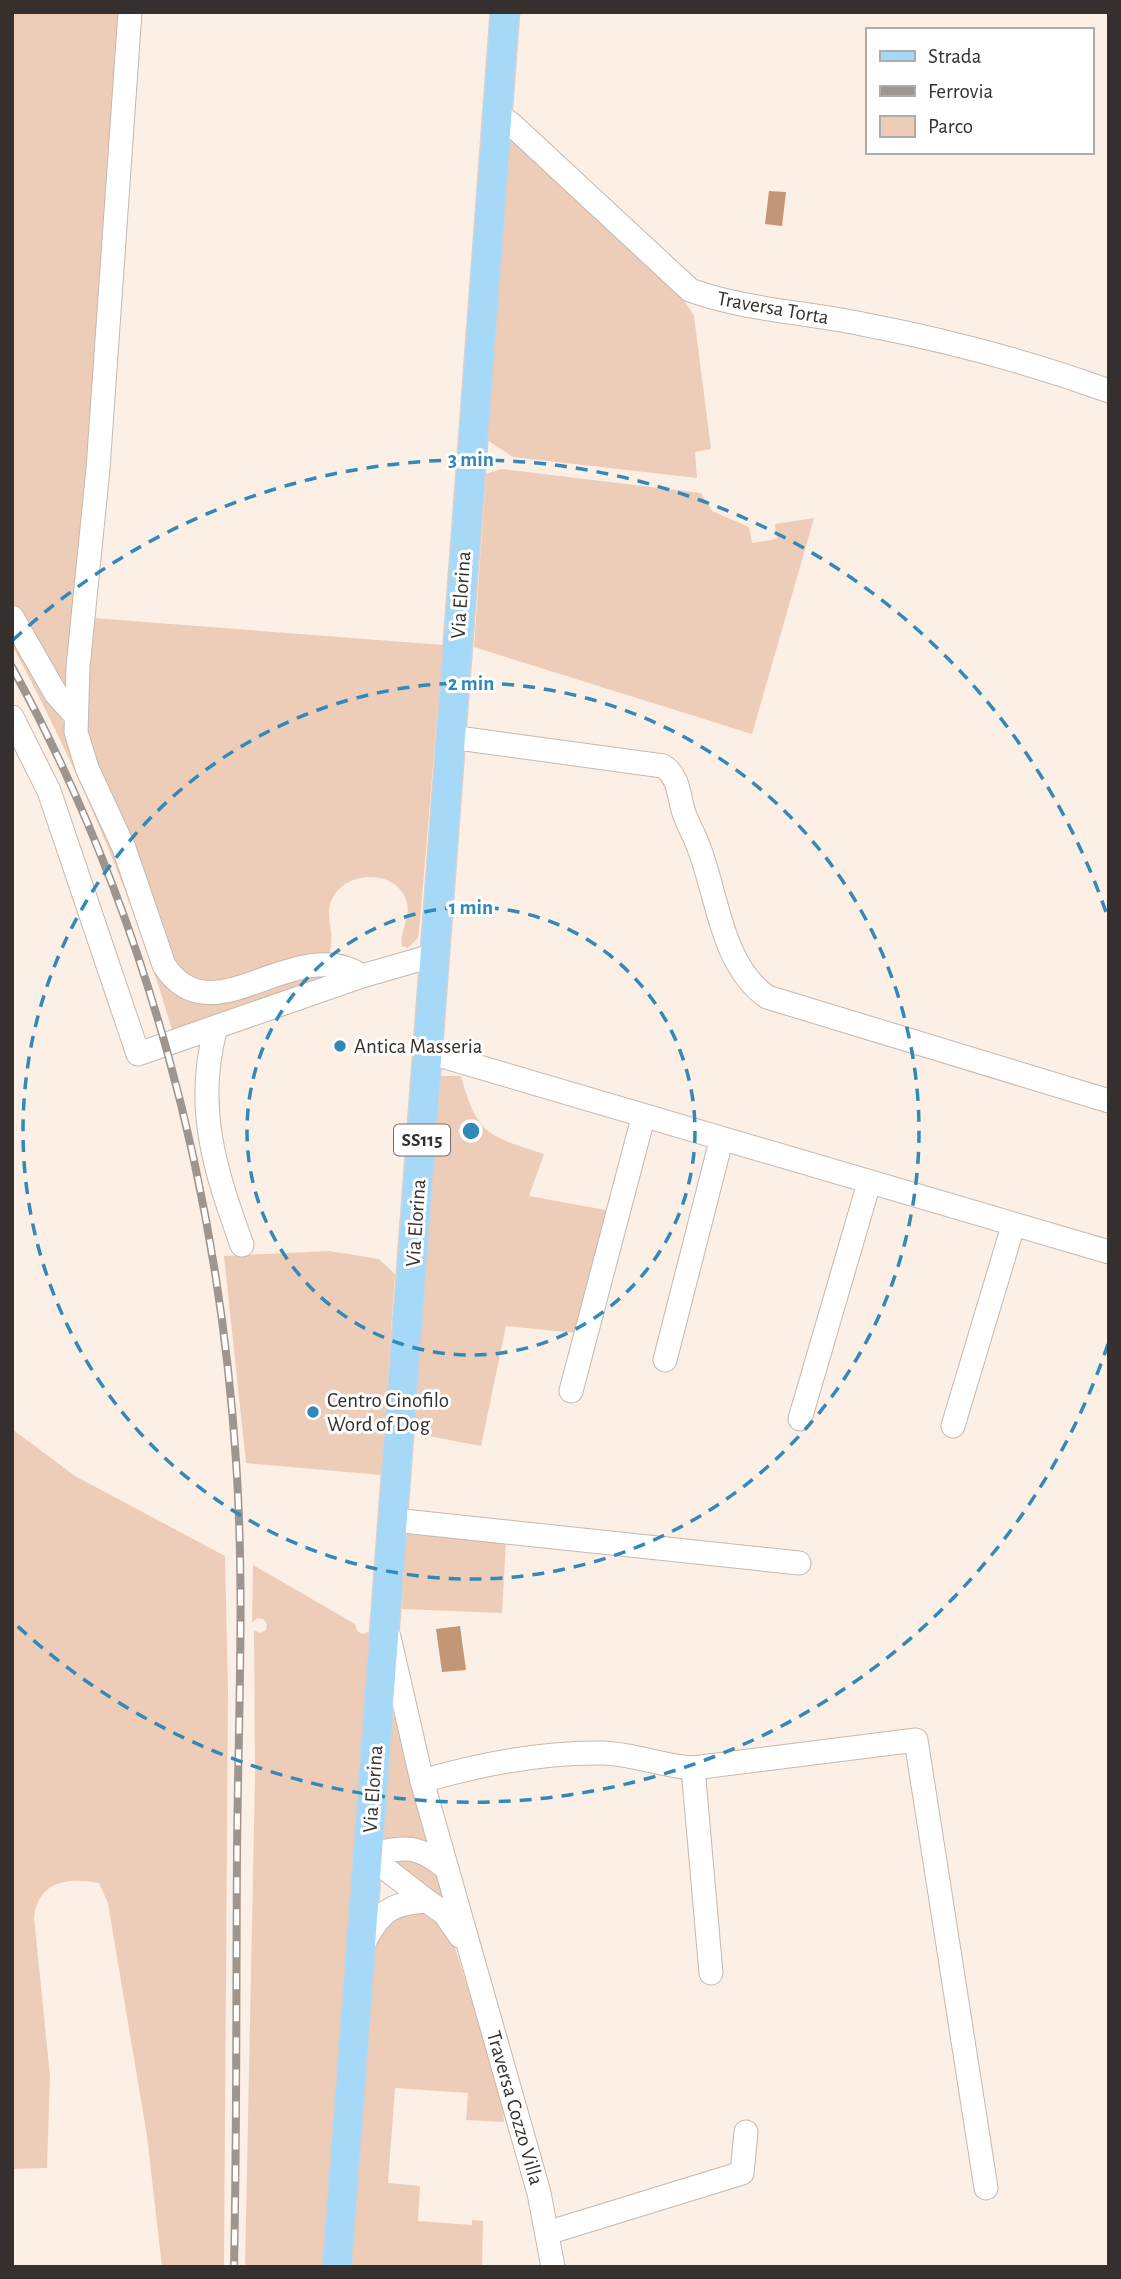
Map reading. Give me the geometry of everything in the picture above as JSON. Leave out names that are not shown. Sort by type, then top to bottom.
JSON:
[{"type":"main road","name":"Via Elorina","points":[[337,2267],[505,12]]},
{"type":"street","points":[[131,12],[98,469],[78,667],[76,732],[87,768],[124,848],[164,965],[173,979],[188,989],[208,993],[227,992],[314,963],[335,964],[362,976]]},
{"type":"street","name":"Traversa Torta","points":[[497,116],[510,123],[690,290],[719,300],[862,324],[962,346],[1060,373],[1109,391]]},
{"type":"street","points":[[12,617],[56,694],[76,716]]},
{"type":"street","points":[[12,717],[49,791],[138,1054],[362,976],[435,955]]},
{"type":"street","points":[[451,737],[663,766],[676,780],[684,814],[699,848],[734,957],[754,987],[768,997],[1109,1101]]},
{"type":"street","points":[[216,1027],[208,1058],[206,1107],[218,1177],[242,1245]]},
{"type":"street","points":[[428,1052],[721,1141],[1109,1252]]},
{"type":"street","points":[[571,1391],[643,1118]]},
{"type":"street","points":[[665,1360],[721,1141]]},
{"type":"street","points":[[800,1419],[869,1183]]},
{"type":"street","points":[[953,1426],[1013,1226]]},
{"type":"street","points":[[394,1520],[799,1563]]},
{"type":"street","name":"Traversa Cozzo Villa","points":[[386,1622],[422,1781],[539,2193],[553,2267]]},
{"type":"street","points":[[422,1781],[517,1758],[603,1753],[668,1767],[693,1768],[916,1740],[986,2188]]},
{"type":"street","points":[[693,1768],[711,1973]]},
{"type":"street","points":[[368,1855],[407,1847],[422,1850],[447,1868]]},
{"type":"street","points":[[368,1855],[444,1913],[469,1951]]},
{"type":"street","points":[[361,1949],[376,1919],[391,1908],[406,1902],[427,1900]]},
{"type":"street","points":[[547,2233],[742,2173],[746,2132]]},
{"type":"green space","points":[[12,12],[122,12],[71,687],[64,689],[12,608]]},
{"type":"green space","points":[[514,137],[682,297],[694,316],[711,449],[695,452],[697,478],[513,457],[487,440],[509,141]]},
{"type":"green space","points":[[501,469],[701,493],[712,511],[749,527],[752,543],[777,539],[775,524],[814,518],[752,734],[474,647],[486,474]]},
{"type":"green space","points":[[93,618],[443,645],[420,922],[418,938],[408,948],[402,946],[408,909],[402,892],[384,879],[361,878],[340,888],[330,904],[331,949],[328,956],[227,986],[178,973],[84,732]]},
{"type":"green space","points":[[12,626],[67,729],[185,995],[314,969],[342,973],[172,1030],[122,882],[59,738],[12,645]]},
{"type":"green space","points":[[441,1076],[461,1076],[473,1111],[480,1122],[497,1137],[544,1154],[529,1196],[611,1211],[576,1333],[506,1326],[481,1446],[413,1433]]},
{"type":"green space","name":"Centro Cinofilo Word of Dog","points":[[329,1251],[379,1259],[395,1274],[381,1475],[246,1463],[224,1256]]},
{"type":"green space","points":[[12,1429],[75,1476],[225,1556],[228,1691],[224,2267],[162,2267],[147,2136],[108,1903],[99,1883],[76,1881],[56,1884],[48,1889],[37,1905],[34,1917],[50,2076],[47,2168],[12,2169]]},
{"type":"green space","points":[[411,1532],[506,1540],[502,1613],[402,1609],[404,1534]]},
{"type":"green space","points":[[253,1565],[355,1624],[357,1631],[362,1634],[368,1632],[371,1636],[325,2267],[245,2267],[255,1777],[254,1630],[260,1633],[266,1630],[267,1624],[263,1619],[257,1618],[252,1623]]},
{"type":"green space","points":[[391,1717],[398,1721],[432,1841],[427,1844],[383,1845]]},
{"type":"green space","points":[[401,1856],[435,1868],[446,1904],[391,1866],[392,1858]]},
{"type":"green space","points":[[412,1909],[432,1914],[451,1934],[502,2099],[504,2122],[466,2120],[468,2093],[395,2088],[388,2183],[420,2186],[418,2221],[472,2225],[472,2220],[483,2221],[482,2267],[346,2267],[369,1955],[383,1923]]},
{"type":"shaded area","points":[[769,191],[786,192],[782,226],[765,224]]},
{"type":"shaded area","points":[[460,1626],[466,1670],[442,1672],[436,1629]]},
{"type":"railway","points":[[12,667],[59,760],[101,855],[137,952],[167,1052],[192,1153],[212,1255],[227,1358],[239,1510],[241,1609],[234,2267]]},
{"type":"place","name":"Antica Masseria","points":[[340,1046]]},
{"type":"place","name":"Centro Cinofilo Word of Dog","points":[[313,1412]]}]
